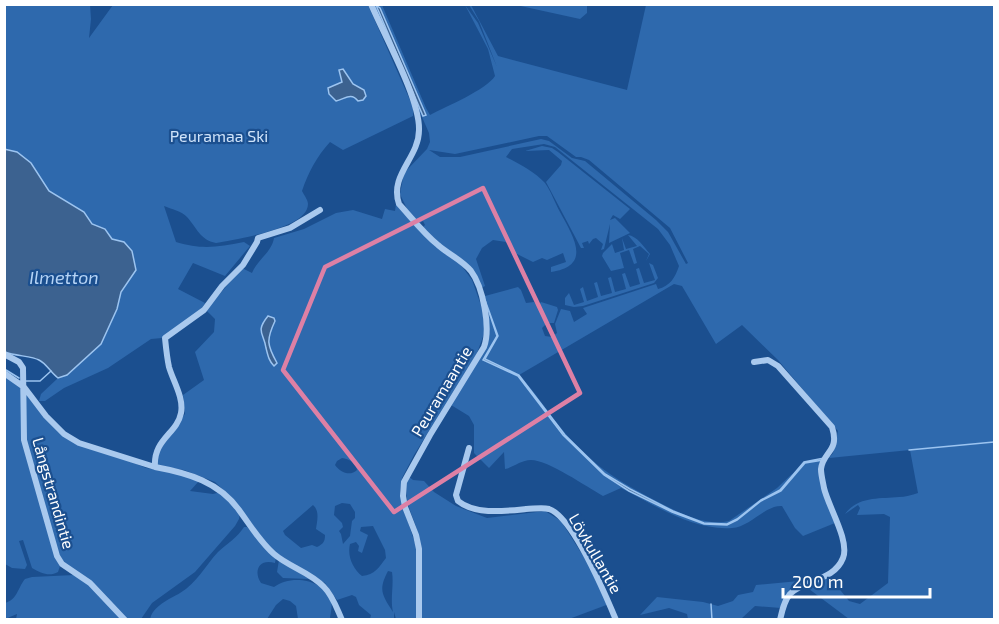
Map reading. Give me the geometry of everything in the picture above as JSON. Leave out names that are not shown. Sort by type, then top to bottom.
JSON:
[{"type":"street","name":"Peuramaantie","points":[[371,4],[412,95],[419,119],[418,141],[398,178],[399,204],[435,243],[471,271],[477,281],[488,332],[484,347],[404,482],[405,507],[416,535],[418,549],[419,620]]},
{"type":"street","points":[[155,467],[154,458],[159,445],[181,413],[181,404],[169,365],[165,338],[204,310],[222,286],[243,265],[258,238],[290,228],[320,210]]},
{"type":"street","name":"Långstrandintie","points":[[4,354],[19,362],[23,368],[24,440],[57,556],[62,564],[90,583],[125,620]]},
{"type":"street","points":[[754,362],[768,360],[778,366],[832,427],[834,435],[831,452],[821,470],[827,497],[845,549],[843,559],[831,573],[793,592],[784,605],[780,620]]},
{"type":"street","points":[[4,373],[24,387],[46,416],[64,434],[79,443],[155,467],[187,474],[220,490],[237,507],[264,545],[274,555],[324,587],[342,620]]},
{"type":"street","name":"Lövkullantie","points":[[469,448],[456,495],[458,501],[482,510],[543,508],[558,514],[594,570],[616,620]]},
{"type":"highlighted area","points":[[483,188],[580,393],[394,512],[283,370],[325,267]]},
{"type":"green space","name":"Peuramaa Ski","points":[[4,5],[90,5],[89,38],[113,5],[368,5],[413,107],[413,116],[343,150],[330,142],[313,165],[302,191],[308,202],[305,213],[284,226],[216,243],[202,236],[185,215],[164,206],[176,242],[210,247],[244,242],[250,246],[225,276],[193,263],[178,289],[205,303],[201,310],[162,338],[151,339],[108,368],[64,388],[45,401],[39,401],[41,394],[58,378],[67,375],[101,344],[117,309],[121,292],[136,270],[132,251],[112,239],[105,229],[92,224],[84,212],[49,191],[31,163],[17,152],[5,149]]},
{"type":"green space","points":[[373,5],[376,5],[425,114],[379,5],[382,5],[430,115],[475,92],[495,76],[488,49],[465,5],[478,23],[497,67],[479,21],[469,5],[471,5],[498,56],[627,90],[646,5],[994,5],[994,619],[849,619],[805,586],[829,576],[849,601],[860,604],[888,583],[890,517],[884,514],[857,515],[860,508],[858,505],[845,514],[850,508],[863,501],[904,497],[918,493],[910,450],[829,458],[833,453],[838,431],[778,360],[742,325],[716,344],[682,286],[674,284],[519,375],[484,359],[518,376],[563,435],[604,475],[629,491],[672,512],[704,524],[727,525],[761,501],[781,491],[805,463],[823,460],[820,470],[835,523],[803,536],[795,528],[782,506],[770,509],[739,527],[718,528],[675,516],[621,488],[603,496],[557,469],[538,461],[527,460],[505,469],[504,452],[489,468],[474,453],[474,425],[469,416],[451,405],[478,359],[489,334],[485,296],[518,287],[526,303],[534,302],[538,307],[541,302],[557,307],[554,323],[547,323],[542,328],[545,336],[552,337],[557,333],[555,324],[561,309],[570,311],[574,322],[587,314],[583,308],[656,284],[658,289],[666,286],[674,278],[679,266],[670,245],[658,229],[555,147],[544,144],[512,149],[506,157],[532,172],[545,183],[574,240],[576,257],[564,269],[551,272],[551,267],[566,262],[563,253],[547,260],[542,258],[533,262],[515,253],[506,242],[493,240],[482,248],[476,259],[485,286],[481,288],[478,280],[423,227],[425,225],[423,221],[420,223],[407,209],[400,194],[404,173],[427,149],[430,142],[429,133]],"holes":[[[547,136],[576,157],[589,160],[670,228],[688,263],[686,264],[668,232],[656,220],[585,161],[572,158],[549,141],[541,139],[460,157],[440,157],[429,150],[455,154]]]},
{"type":"green space","points":[[516,5],[587,5],[587,13],[580,19]]},
{"type":"green space","points":[[542,146],[558,152],[630,209],[620,219],[613,215],[610,220],[615,218],[630,233],[609,243],[610,224],[604,249],[601,250],[603,244],[596,238],[589,244],[588,241],[582,243],[584,248],[581,248],[546,182],[562,161],[549,150],[525,151]]},
{"type":"green space","points":[[396,204],[461,265],[472,280],[482,308],[485,331],[477,353],[402,478],[400,491],[403,507],[416,546],[416,619],[396,619],[394,612],[394,619],[370,619],[371,615],[359,605],[356,597],[352,595],[337,600],[325,583],[279,555],[267,544],[235,501],[215,482],[184,470],[158,466],[157,459],[165,438],[185,414],[183,395],[204,380],[195,352],[214,332],[215,319],[206,310],[242,268],[252,273],[270,248],[274,238],[304,229],[336,213],[353,210],[382,219],[385,209],[395,211]],"holes":[[[342,458],[350,460],[357,470],[351,473],[342,472],[335,465]],[[342,503],[350,504],[355,512],[350,536],[343,544],[339,531],[343,527],[334,515],[335,506]],[[313,505],[317,513],[316,529],[325,535],[325,539],[317,547],[312,545],[301,548],[283,531]],[[373,526],[385,550],[386,558],[373,572],[362,576],[353,566],[349,553],[350,544],[356,542],[359,546],[358,551],[362,553],[368,535],[360,531],[361,527]],[[388,571],[392,572],[393,612],[384,597],[383,583]]]},
{"type":"green space","points":[[628,235],[637,240],[650,254],[646,261],[649,254],[640,246],[633,249],[637,263],[634,264],[629,250],[620,253],[624,268],[611,271],[602,256],[603,253],[612,244],[615,253],[624,250],[622,238],[626,249],[637,246]]},
{"type":"green space","points":[[649,263],[653,265],[658,278],[654,283],[583,306],[565,305],[565,298],[569,293],[574,305],[584,302],[580,289],[583,287],[587,301],[598,297],[594,283],[597,282],[601,296],[612,293],[608,278],[611,277],[615,292],[626,289],[622,274],[625,273],[630,287],[640,284],[636,269],[639,268],[644,283],[655,280]]},
{"type":"green space","points":[[5,375],[21,387],[58,432],[146,468],[181,474],[199,481],[190,491],[213,494],[219,490],[240,512],[235,526],[195,572],[152,603],[141,619],[128,619],[88,579],[60,566],[58,572],[51,574],[32,568],[23,540],[19,541],[27,565],[25,569],[12,568],[5,564]]},
{"type":"green space","points":[[519,375],[565,433],[587,456],[635,490],[688,516],[712,522],[729,521],[777,488],[793,473],[780,490],[760,500],[737,519],[727,524],[704,523],[673,511],[605,474],[565,435]]},
{"type":"green space","points":[[408,476],[413,480],[424,481],[434,492],[456,506],[487,518],[545,511],[561,521],[597,578],[609,604],[569,619],[421,619],[421,553],[406,495]]},
{"type":"green space","points":[[244,527],[247,527],[276,557],[275,563],[265,562],[259,567],[258,574],[261,583],[274,587],[281,583],[298,580],[314,583],[322,588],[331,601],[330,619],[298,619],[296,606],[283,599],[267,619],[150,620],[158,607],[191,584],[218,552]]},
{"type":"green space","points":[[279,560],[309,579],[283,578],[277,572]]},
{"type":"green space","points":[[74,575],[88,584],[123,619],[16,619],[17,614],[5,619],[5,603],[15,596],[25,579]]},
{"type":"green space","points":[[799,581],[802,583],[781,608],[755,606],[741,619],[688,619],[687,614],[669,608],[640,615],[657,597],[718,606],[733,601],[738,595],[753,592],[756,585]]},
{"type":"water","points":[[376,5],[380,8],[426,115],[423,116]]},
{"type":"water","points":[[343,69],[353,84],[364,90],[366,96],[363,100],[358,101],[350,97],[336,101],[329,94],[328,88],[342,82],[339,70]]},
{"type":"water","name":"Ilmetton","points":[[4,149],[17,152],[31,163],[49,191],[84,212],[92,224],[105,229],[112,239],[124,242],[132,251],[136,270],[121,292],[117,309],[101,344],[67,375],[58,378],[39,360],[5,352]]},
{"type":"water","points":[[485,300],[498,336],[485,359],[519,375],[565,435],[605,474],[673,511],[704,523],[727,524],[761,500],[780,490],[804,462],[824,458],[805,463],[781,491],[761,501],[737,520],[727,525],[704,524],[672,512],[629,491],[604,475],[563,435],[518,376],[483,360],[497,336]]},
{"type":"water","points":[[268,316],[274,318],[275,321],[269,342],[277,363],[274,366],[269,358],[261,332]]},
{"type":"waterway","points":[[6,370],[19,378]]},
{"type":"waterway","points":[[26,381],[40,381],[51,371]]},
{"type":"waterway","points":[[909,450],[994,442]]},
{"type":"waterway","points":[[711,604],[712,620]]}]
